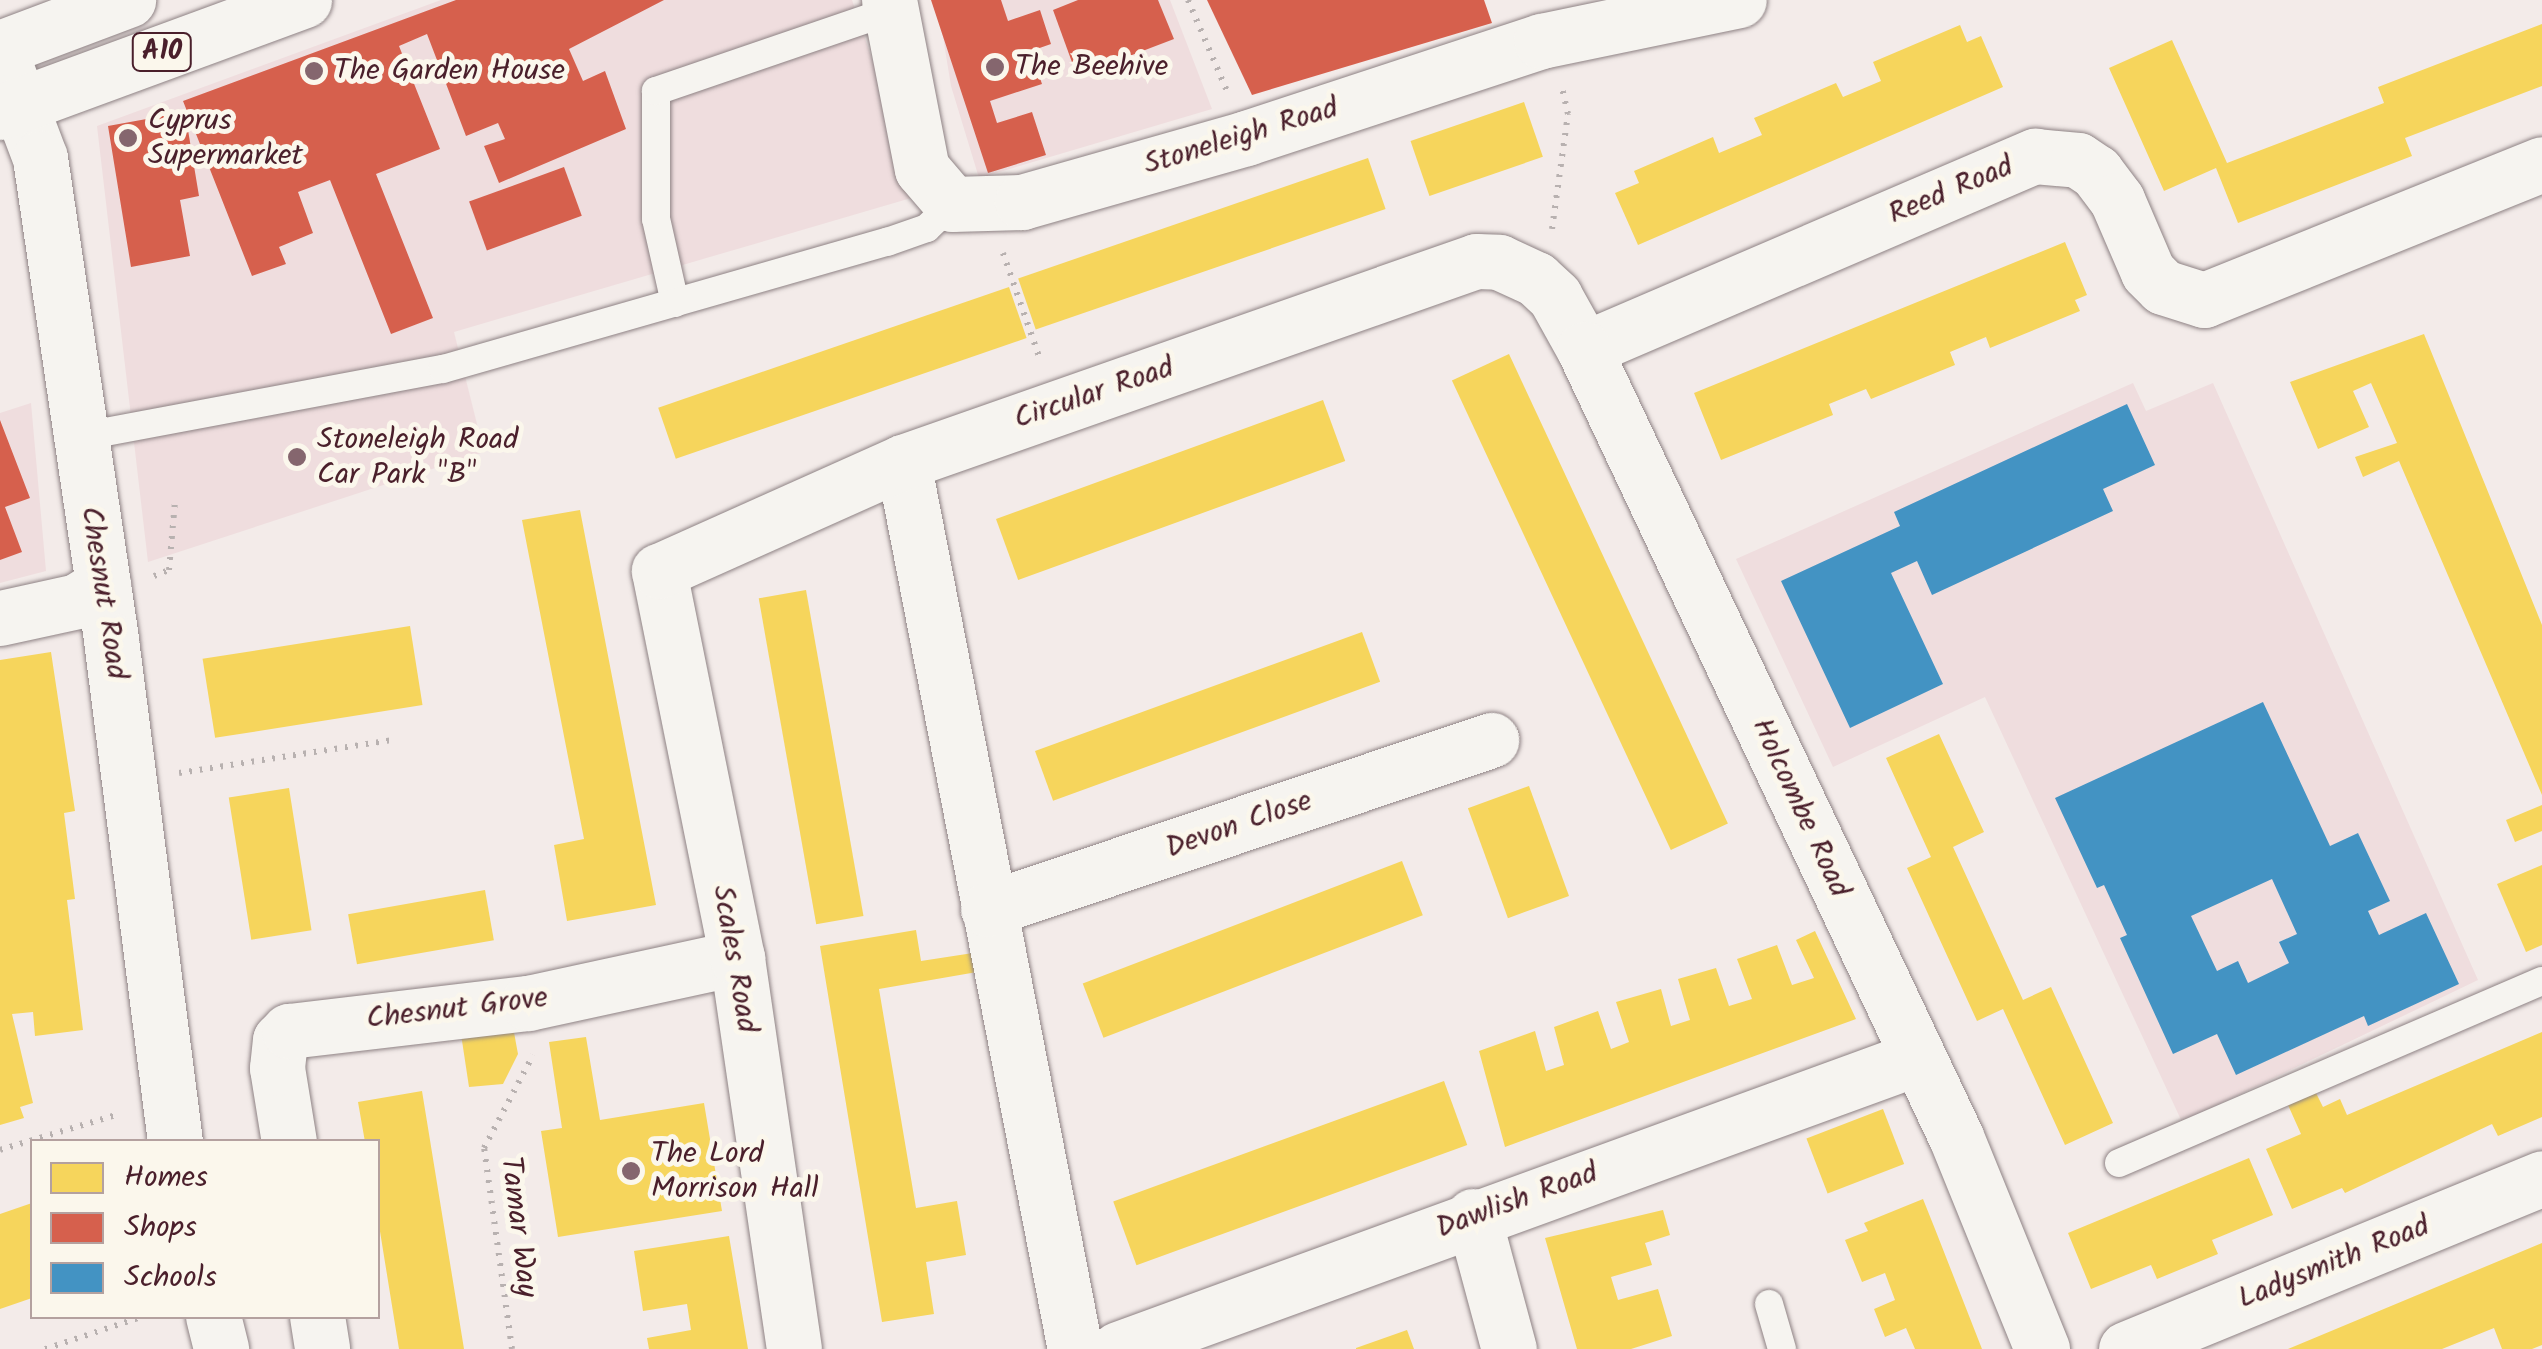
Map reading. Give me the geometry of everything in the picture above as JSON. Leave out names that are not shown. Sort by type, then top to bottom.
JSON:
[{"type":"main road","name":"A10","points":[[0,50],[128,0]]},
{"type":"main road","name":"A10","points":[[10,108],[304,0]]},
{"type":"main road","name":"Stoneleigh Road","points":[[952,204],[1022,202],[1246,138],[1535,21],[1739,0]]},
{"type":"main road","points":[[890,5],[922,169],[952,204]]},
{"type":"main road","name":"Chesnut Road","points":[[0,50],[10,108],[40,158],[103,585],[171,1123]]},
{"type":"main road","name":"Reed Road","points":[[1584,349],[2035,156],[2078,160],[2096,172],[2117,200],[2148,272],[2163,287],[2204,300],[2542,164]]},
{"type":"main road","name":"Holcombe Road","points":[[1544,260],[1555,297],[1584,349],[1956,1137],[2042,1349]]},
{"type":"main road","name":"Circular Road","points":[[660,571],[903,462],[1056,408],[1476,261],[1544,260]]},
{"type":"main road","points":[[903,462],[1075,1349]]},
{"type":"main road","name":"Scales Road","points":[[660,571],[736,958],[794,1349]]},
{"type":"main road","points":[[0,618],[77,601],[103,585]]},
{"type":"main road","name":"Devon Close","points":[[988,910],[1490,740]]},
{"type":"main road","name":"Chesnut Grove","points":[[289,1139],[277,1068],[280,1040],[290,1031],[528,1003],[736,958]]},
{"type":"main road","name":"Dawlish Road","points":[[1118,1349],[1473,1216],[1917,1058]]},
{"type":"main road","name":"Ladysmith Road","points":[[2126,1349],[2542,1178]]},
{"type":"main road","points":[[1473,1216],[1509,1349]]},
{"type":"main road","points":[[214,1319],[221,1349]]},
{"type":"main road","points":[[317,1319],[322,1349]]},
{"type":"lane","points":[[675,302],[656,218],[656,91],[890,5]]},
{"type":"lane","points":[[79,437],[444,368],[886,242],[927,228],[952,204]]},
{"type":"lane","points":[[2119,1163],[2542,981]]},
{"type":"lane","points":[[1769,1304],[1782,1349]]},
{"type":"path","points":[[1188,0],[1246,138]]},
{"type":"path","points":[[1535,21],[1568,114],[1544,260]]},
{"type":"path","points":[[1000,245],[1056,408]]},
{"type":"path","points":[[129,781],[391,740]]},
{"type":"path","name":"Tamar Way","points":[[512,1349],[484,1148],[533,1057],[528,1003]]},
{"type":"path","points":[[33,1139],[93,1119],[171,1123]]},
{"type":"path","points":[[0,1150],[30,1140]]},
{"type":"path","points":[[45,1349],[135,1319]]},
{"type":"shaded area","points":[[441,0],[852,0],[918,196],[454,332],[484,452],[148,562],[97,126]]},
{"type":"shaded area","points":[[937,0],[1170,0],[1212,109],[979,178],[951,86]]},
{"type":"shaded area","points":[[2133,383],[2146,411],[2213,383],[2478,980],[2182,1122],[1985,697],[1833,767],[1736,559]]},
{"type":"shaded area","points":[[31,403],[46,571],[0,583],[0,413]]},
{"type":"building: Homes","points":[[2542,24],[2542,86],[2405,138],[2412,156],[2238,223],[2216,168],[2164,191],[2109,68],[2172,40],[2227,163],[2384,103],[2378,87]]},
{"type":"building: Homes","points":[[1960,25],[1967,42],[1981,36],[2003,87],[1638,245],[1615,193],[1639,183],[1634,171],[1713,137],[1719,153],[1762,135],[1754,118],[1836,83],[1843,97],[1881,81],[1873,62]]},
{"type":"building: Homes","points":[[1524,102],[1543,157],[1429,196],[1411,141]]},
{"type":"building: Homes","points":[[1368,158],[1386,209],[1036,330],[1018,278]]},
{"type":"building: Homes","points":[[2065,242],[2087,295],[2075,300],[2080,311],[1990,348],[1986,337],[1950,352],[1955,365],[1871,399],[1866,389],[1829,404],[1833,415],[1721,460],[1694,393]]},
{"type":"building: Homes","points":[[1009,287],[1027,338],[676,459],[658,408]]},
{"type":"building: Homes","points":[[2424,334],[2542,625],[2542,795],[2399,461],[2363,477],[2355,457],[2397,443],[2371,383],[2353,391],[2369,427],[2318,449],[2290,382]]},
{"type":"building: Homes","points":[[1509,354],[1728,823],[1671,850],[1452,381]]},
{"type":"building: Homes","points":[[1323,400],[1345,461],[1018,580],[996,519]]},
{"type":"building: Homes","points":[[580,510],[656,905],[567,921],[554,845],[584,839],[522,520]]},
{"type":"building: Homes","points":[[806,590],[863,916],[816,924],[759,598]]},
{"type":"building: Homes","points":[[410,626],[423,705],[215,738],[203,659]]},
{"type":"building: Homes","points":[[1362,632],[1380,682],[1053,801],[1035,751]]},
{"type":"building: Homes","points":[[51,652],[75,811],[64,813],[75,899],[67,900],[83,1030],[35,1036],[33,1012],[12,1014],[33,1103],[20,1107],[24,1118],[0,1125],[0,660]]},
{"type":"building: Homes","points":[[1939,734],[1984,832],[1953,847],[2023,1000],[2051,987],[2113,1123],[2065,1145],[2003,1009],[1977,1021],[1907,868],[1931,857],[1886,758]]},
{"type":"building: Homes","points":[[1529,786],[1569,896],[1508,918],[1468,808]]},
{"type":"building: Homes","points":[[289,788],[312,930],[251,940],[229,798]]},
{"type":"building: Homes","points":[[2542,805],[2542,831],[2515,842],[2506,820]]},
{"type":"building: Homes","points":[[1402,861],[1423,915],[1104,1038],[1083,984]]},
{"type":"building: Homes","points":[[2542,865],[2542,945],[2526,952],[2497,884]]},
{"type":"building: Homes","points":[[485,890],[494,940],[357,964],[348,914]]},
{"type":"building: Homes","points":[[916,930],[921,961],[973,953],[977,972],[879,989],[916,1208],[957,1201],[966,1255],[926,1262],[934,1314],[882,1322],[820,946]]},
{"type":"building: Homes","points":[[1815,931],[1856,1019],[1505,1147],[1479,1051],[1535,1031],[1546,1071],[1564,1065],[1554,1027],[1598,1011],[1611,1049],[1629,1042],[1616,1002],[1661,989],[1671,1026],[1690,1020],[1678,979],[1716,968],[1729,1006],[1752,999],[1737,959],[1777,945],[1792,985],[1814,978],[1796,940]]},
{"type":"building: Homes","points":[[513,1027],[518,1054],[503,1084],[469,1087],[461,1034]]},
{"type":"building: Homes","points":[[2542,1032],[2542,1117],[2498,1136],[2492,1124],[2345,1193],[2342,1188],[2292,1209],[2266,1149],[2301,1134],[2288,1105],[2316,1093],[2323,1107],[2340,1099],[2347,1115]]},
{"type":"building: Homes","name":"The Lord Morrison Hall","points":[[586,1037],[600,1120],[704,1103],[722,1211],[558,1237],[541,1131],[562,1128],[549,1042]]},
{"type":"building: Homes","points":[[1444,1081],[1467,1145],[1136,1265],[1113,1201]]},
{"type":"building: Homes","points":[[422,1091],[464,1349],[399,1349],[380,1231],[380,1139],[364,1139],[358,1102]]},
{"type":"building: Homes","points":[[1883,1109],[1904,1164],[1828,1193],[1806,1138]]},
{"type":"building: Homes","points":[[2249,1158],[2273,1215],[2212,1240],[2218,1254],[2157,1279],[2151,1265],[2091,1289],[2068,1233]]},
{"type":"building: Homes","points":[[1923,1199],[1982,1349],[1915,1349],[1906,1328],[1885,1337],[1874,1309],[1895,1300],[1885,1273],[1862,1282],[1845,1240],[1868,1231],[1864,1223]]},
{"type":"building: Homes","points":[[30,1204],[30,1299],[0,1309],[0,1214]]},
{"type":"building: Homes","points":[[1663,1210],[1670,1235],[1645,1243],[1652,1265],[1611,1277],[1618,1300],[1658,1289],[1672,1336],[1631,1349],[1577,1349],[1545,1238]]},
{"type":"building: Homes","points":[[729,1236],[748,1349],[649,1349],[647,1338],[691,1330],[687,1304],[643,1311],[634,1251]]},
{"type":"building: Homes","points":[[2542,1243],[2542,1345],[2502,1349],[2494,1328],[2442,1349],[2288,1349]]},
{"type":"building: Homes","points":[[1407,1330],[1414,1349],[1356,1349],[1356,1348]]},
{"type":"building: Shops","points":[[456,0],[664,0],[569,49],[583,81],[605,71],[626,129],[499,183],[484,146],[505,139],[498,123],[466,136],[427,34],[399,46],[440,149],[376,174],[433,318],[391,334],[330,180],[298,192],[313,233],[279,247],[286,264],[252,276],[183,101]]},
{"type":"building: Shops","name":"The Beehive","points":[[931,0],[1001,0],[1008,21],[1040,10],[1051,44],[1031,51],[1042,84],[990,101],[997,123],[1032,112],[1046,155],[988,173]]},
{"type":"building: Shops","points":[[1078,0],[1158,0],[1174,39],[1077,76],[1053,10]]},
{"type":"building: Shops","points":[[1207,0],[1484,0],[1492,23],[1252,95]]},
{"type":"building: Shops","points":[[185,112],[199,196],[180,200],[190,256],[131,267],[108,126]]},
{"type":"building: Shops","points":[[564,167],[582,216],[487,250],[469,202]]},
{"type":"building: Shops","points":[[0,420],[30,498],[5,507],[22,552],[0,560]]},
{"type":"building: Schools","points":[[2127,404],[2155,465],[2103,489],[2113,511],[1932,595],[1917,561],[1891,573],[1943,684],[1850,728],[1781,581],[1900,526],[1894,512]]},
{"type":"building: Schools","points":[[2263,702],[2330,846],[2358,833],[2390,901],[2368,911],[2379,935],[2426,913],[2459,984],[2368,1026],[2364,1016],[2236,1075],[2217,1034],[2173,1054],[2120,938],[2127,935],[2104,885],[2097,888],[2055,798]],"holes":[[[2272,879],[2297,934],[2279,942],[2289,963],[2248,983],[2238,961],[2217,971],[2191,916]]]},
{"type":"place","name":"The Beehive","points":[[995,67]]},
{"type":"place","name":"The Garden House","points":[[314,71]]},
{"type":"place","name":"Cyprus Supermarket","points":[[128,138]]},
{"type":"place","name":"Stoneleigh Road Car Park \"B\"","points":[[297,457]]},
{"type":"place","name":"The Lord Morrison Hall","points":[[631,1171]]}]
